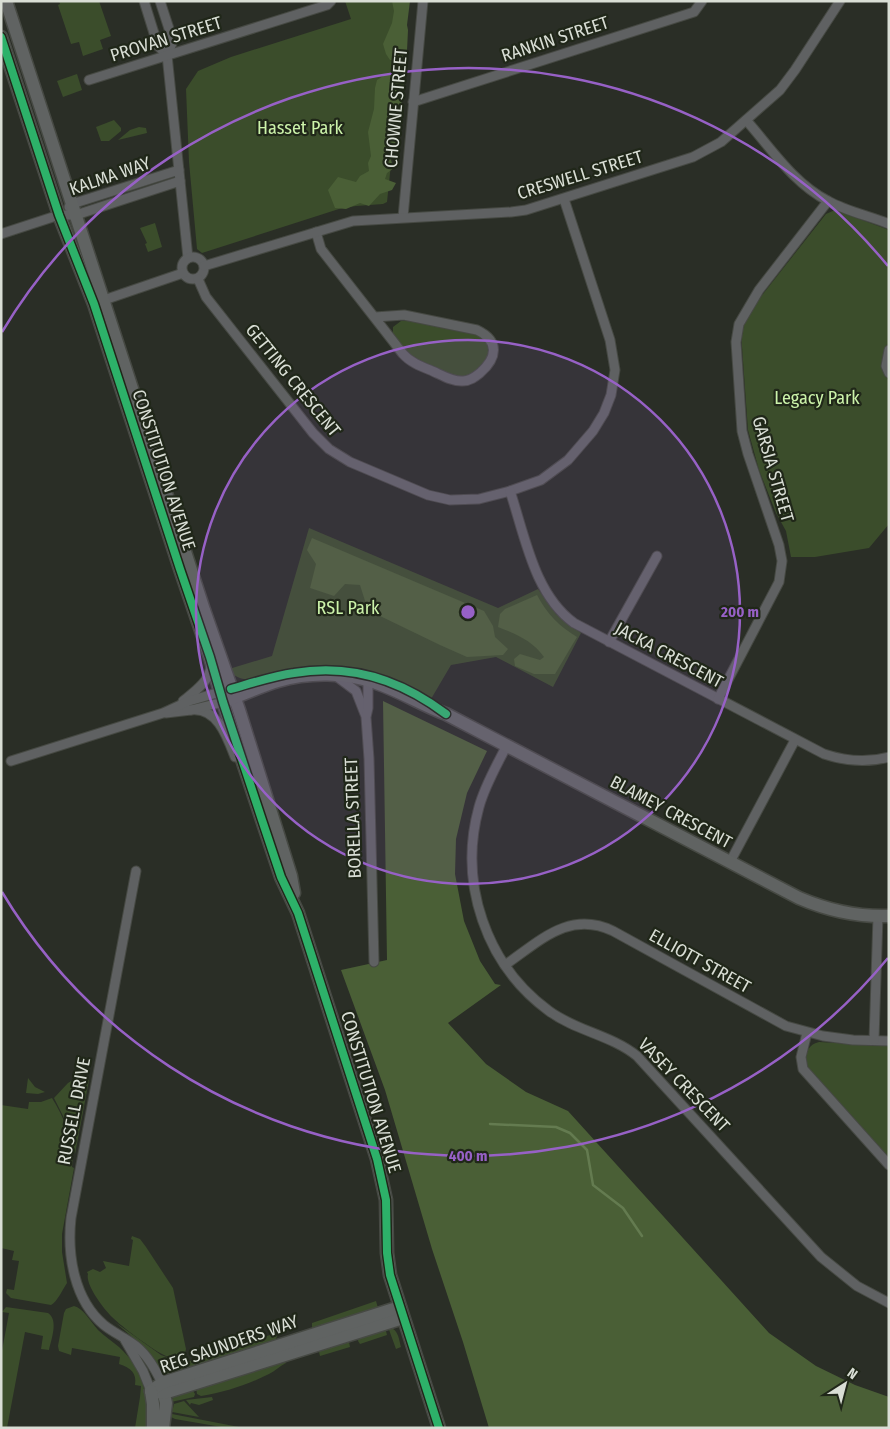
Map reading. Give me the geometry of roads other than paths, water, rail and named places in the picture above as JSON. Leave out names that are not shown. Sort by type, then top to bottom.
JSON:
[{"type":"street","name":"CONSTITUTION AVENUE","points":[[6,1],[104,300],[210,657],[227,695],[247,776],[281,877],[298,913]]},
{"type":"street","points":[[144,1],[158,46],[167,56]]},
{"type":"street","points":[[160,1],[173,41],[167,56],[188,258]]},
{"type":"street","points":[[309,11],[316,1]]},
{"type":"street","name":"PROVAN STREET","points":[[90,80],[309,11],[327,5],[331,1]]},
{"type":"street","name":"CHOWNE STREET","points":[[403,217],[423,1]]},
{"type":"street","name":"RANKIN STREET","points":[[413,102],[694,12],[702,1]]},
{"type":"street","name":"CRESWELL STREET","points":[[204,266],[353,221],[518,212],[693,157],[721,142],[780,90],[840,1]]},
{"type":"street","points":[[150,22],[165,18]]},
{"type":"street","name":"CONSTITUTION AVENUE","points":[[1,37],[59,215],[94,304],[227,695],[291,876],[298,913],[380,1169],[386,1200],[388,1264],[401,1312],[439,1428]]},
{"type":"street","points":[[746,120],[795,177],[810,190],[828,201],[889,224]]},
{"type":"street","name":"KALMA WAY","points":[[59,215],[179,170]]},
{"type":"street","name":"KALMA WAY","points":[[74,209],[180,181]]},
{"type":"street","name":"GETTING CRESCENT","points":[[198,279],[208,299],[313,433],[332,452],[353,464],[439,498],[470,500],[487,498],[541,480],[557,470],[570,458],[601,419],[613,386],[615,370],[612,348],[564,199]]},
{"type":"street","name":"GARSIA STREET","points":[[718,699],[779,582],[782,561],[779,545],[742,431],[736,342],[738,324],[768,277],[794,247],[828,201]]},
{"type":"street","points":[[1,234],[59,215]]},
{"type":"street","points":[[316,232],[321,249],[374,317],[408,360],[455,380],[464,381],[471,379],[487,366],[492,359],[494,351],[492,343],[483,333],[476,329],[404,316],[374,317]]},
{"type":"street","points":[[188,258],[198,258],[204,266],[204,272],[198,279],[191,280],[183,273],[183,263],[188,258]]},
{"type":"street","points":[[104,300],[183,273]]},
{"type":"street","points":[[889,350],[886,366],[889,373]]},
{"type":"street","name":"JACKA CRESCENT","points":[[510,491],[538,576],[557,608],[571,621],[824,754],[843,759],[864,761],[889,757]]},
{"type":"street","points":[[609,642],[657,556]]},
{"type":"street","points":[[164,713],[177,706],[209,676],[211,668],[210,657]]},
{"type":"street","name":"BLAMEY CRESCENT","points":[[227,695],[280,676],[303,672],[338,670],[368,677],[507,745],[809,902],[842,912],[883,916]]},
{"type":"street","name":"BLAMEY CRESCENT","points":[[227,695],[286,679],[310,676],[368,677]]},
{"type":"street","points":[[335,676],[356,691],[366,717]]},
{"type":"street","name":"BORELLA STREET","points":[[368,677],[368,708],[366,717],[369,760],[374,962]]},
{"type":"street","points":[[177,706],[227,695]]},
{"type":"street","points":[[191,710],[227,695]]},
{"type":"street","points":[[11,760],[164,713],[202,710],[212,716],[223,728],[238,764],[247,776]]},
{"type":"street","points":[[730,862],[795,740]]},
{"type":"street","name":"VASEY CRESCENT","points":[[507,745],[480,802],[473,836],[472,856],[473,886],[480,917],[489,938],[505,965],[524,989],[553,1013],[578,1028],[619,1044],[637,1056],[821,1257],[857,1286],[889,1303]]},
{"type":"street","name":"RUSSELL DRIVE","points":[[136,871],[71,1218],[69,1241],[73,1270],[83,1296],[98,1319],[136,1346],[155,1369],[163,1388],[166,1409],[163,1428]]},
{"type":"street","points":[[874,1040],[883,916]]},
{"type":"street","name":"ELLIOTT STREET","points":[[505,965],[560,929],[578,924],[595,925],[613,931],[778,1022],[808,1033],[839,1038],[889,1041]]},
{"type":"street","points":[[808,1033],[801,1057],[803,1069],[889,1166]]},
{"type":"street","name":"REG SAUNDERS WAY","points":[[151,1391],[401,1312]]},
{"type":"street","name":"RUSSELL DRIVE","points":[[125,1340],[144,1371],[151,1391],[153,1428]]},
{"type":"waterway","points":[[490,1124],[556,1127],[570,1133],[587,1150],[593,1185],[623,1208],[642,1236]]},
{"type":"park label","name":"Hasset Park","points":[[300,128]]},
{"type":"park label","name":"Legacy Park","points":[[817,398]]},
{"type":"park label","name":"RSL Park","points":[[348,608]]}]
